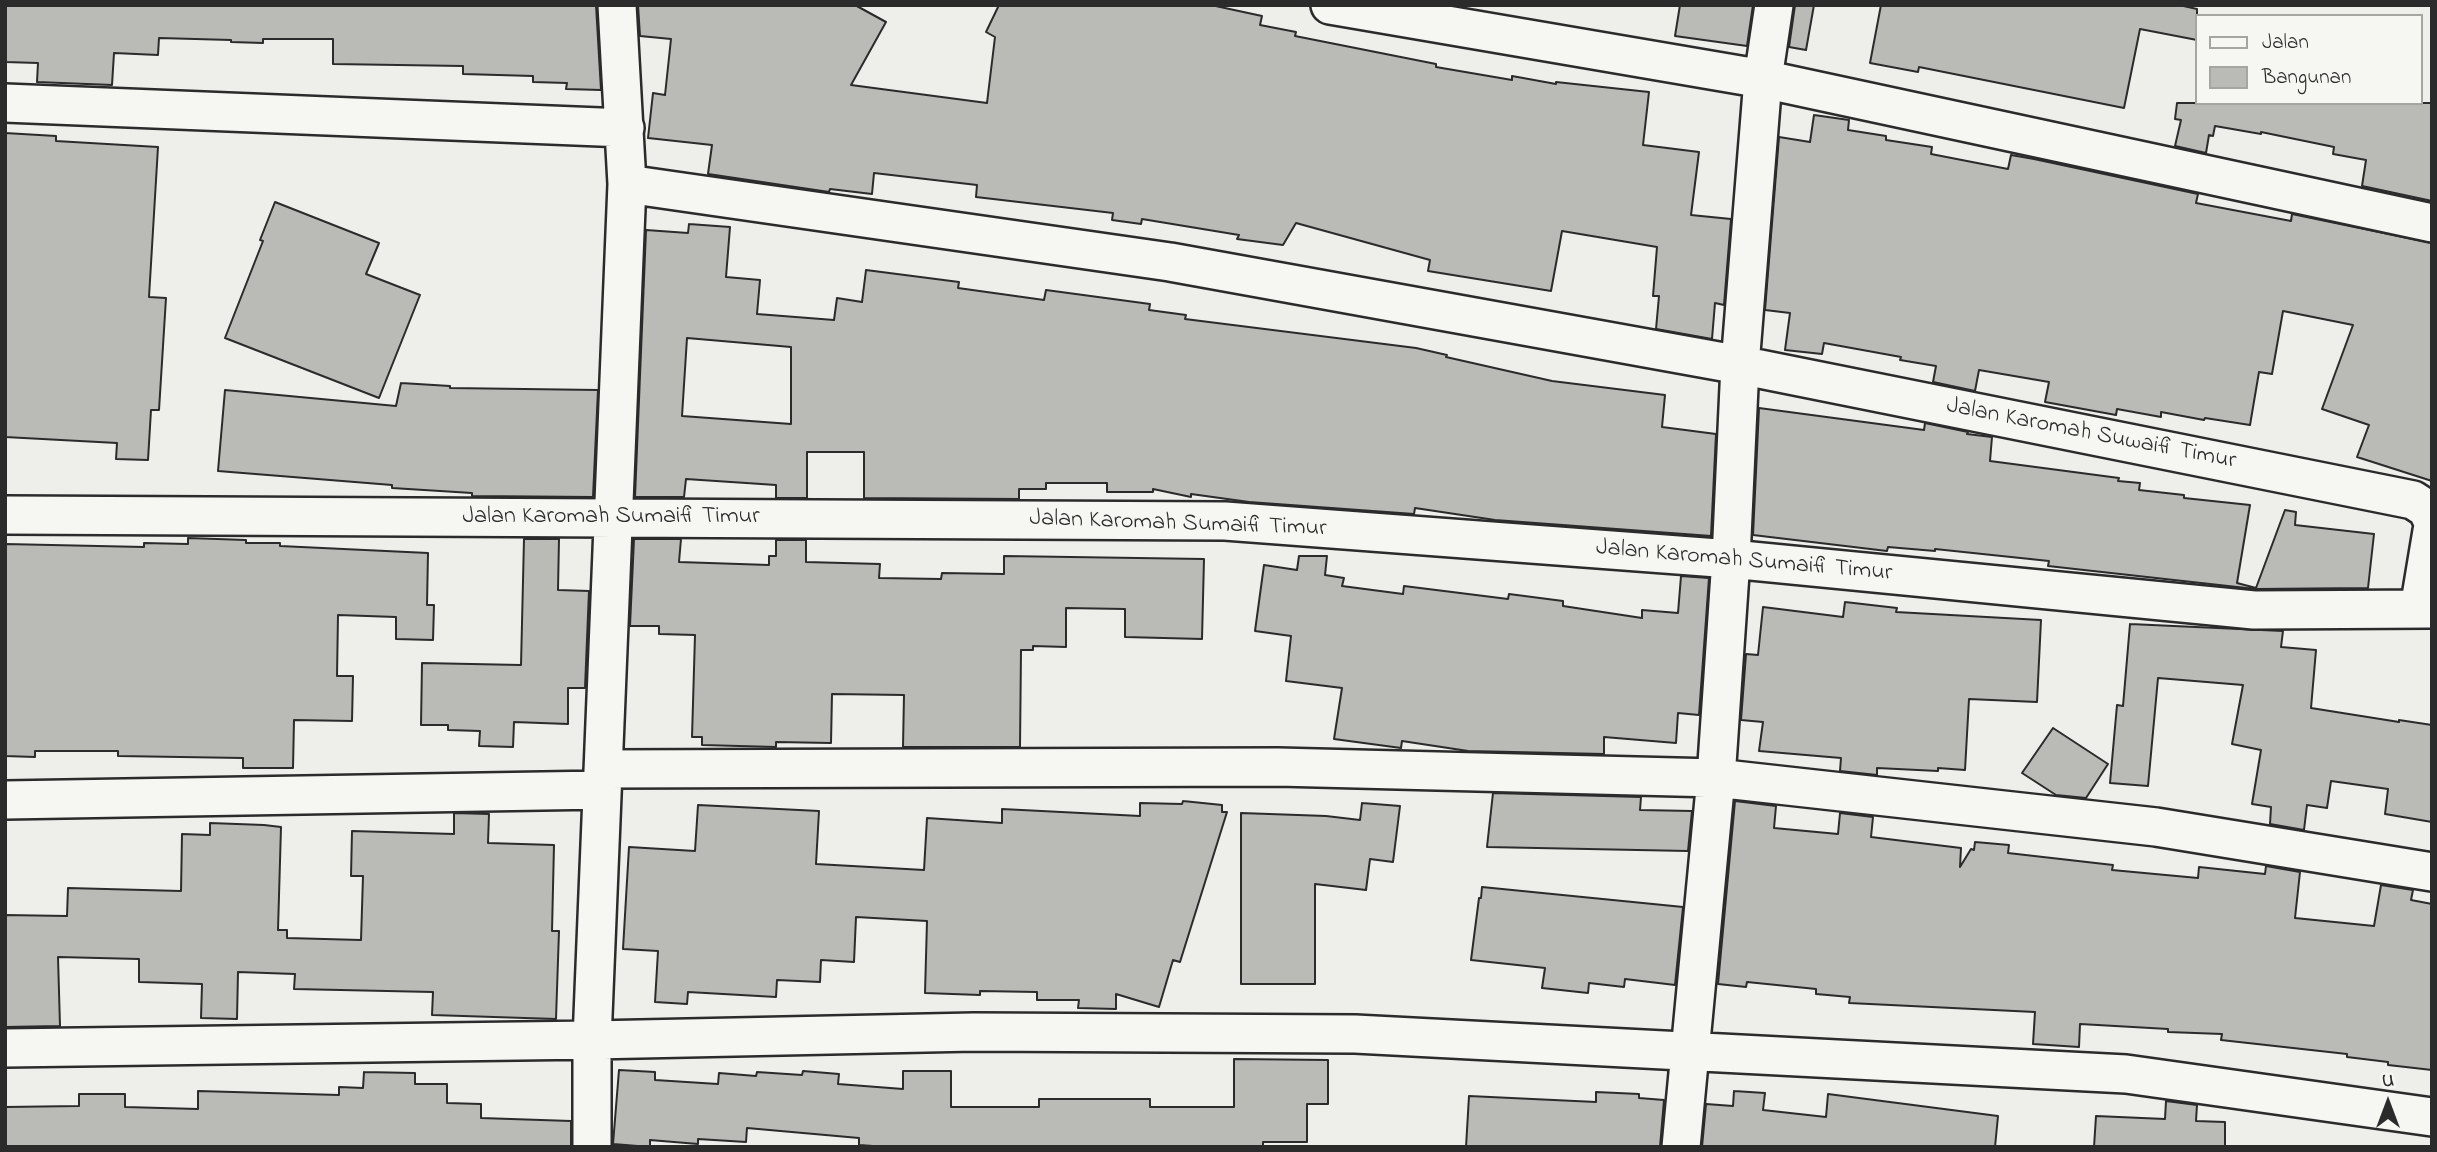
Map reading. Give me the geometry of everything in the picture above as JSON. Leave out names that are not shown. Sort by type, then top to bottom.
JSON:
[{"type":"street","points":[[592,1147],[592,1040],[627,184],[617,5]]},
{"type":"street","points":[[1330,5],[1763,79],[2432,223]]},
{"type":"street","points":[[1681,1147],[1716,778],[1731,559],[1740,365],[1763,79],[1774,5]]},
{"type":"street","points":[[5,103],[625,128]]},
{"type":"street","name":"Jalan Karomah Suwaifi Timur","points":[[627,184],[1170,262],[1740,365],[2413,500],[2427,509],[2432,520]]},
{"type":"street","name":"Jalan Karomah Sumaifi Timur","points":[[5,515],[1225,521],[1731,559],[2255,610],[2425,609]]},
{"type":"street","points":[[2425,609],[2432,531]]},
{"type":"street","points":[[5,800],[603,780],[1278,767],[1716,778],[2156,827],[2432,872]]},
{"type":"street","points":[[5,1048],[974,1032],[1355,1034],[2126,1074],[2432,1116]]},
{"type":"building","points":[[5,5],[596,5],[601,90],[566,89],[567,83],[533,82],[533,76],[463,74],[463,66],[333,64],[333,39],[263,39],[263,43],[159,38],[158,55],[114,53],[112,85],[37,82],[38,63],[5,62]]},
{"type":"building","points":[[638,5],[855,5],[886,22],[851,85],[987,103],[995,37],[986,32],[999,5],[1211,5],[1262,16],[1260,25],[1296,32],[1295,36],[1436,64],[1436,67],[1512,80],[1512,76],[1556,84],[1649,92],[1643,145],[1699,152],[1691,215],[1731,219],[1724,305],[1715,303],[1712,339],[1656,329],[1659,296],[1653,296],[1657,247],[1562,231],[1551,291],[1428,271],[1430,260],[1296,223],[1283,245],[1237,239],[1239,235],[1142,219],[1141,224],[1112,220],[1113,213],[976,197],[977,185],[874,173],[872,194],[830,189],[829,192],[708,174],[712,145],[648,138],[653,93],[665,95],[671,39],[640,36]]},
{"type":"building","points":[[1680,5],[1753,5],[1747,46],[1675,36]]},
{"type":"building","points":[[1795,5],[1814,5],[1806,50],[1789,47]]},
{"type":"building","points":[[1881,5],[2179,5],[2197,9],[2196,40],[2140,29],[2124,108],[1919,67],[1918,72],[1870,63]]},
{"type":"building","points":[[2177,103],[2432,103],[2432,201],[2362,186],[2366,160],[2333,154],[2334,147],[2215,126],[2213,136],[2209,135],[2206,153],[2175,146],[2181,120],[2175,119]]},
{"type":"building","points":[[1814,115],[1849,120],[1848,130],[1886,136],[1886,140],[1932,147],[1931,154],[2008,169],[2011,155],[2034,159],[2198,194],[2196,203],[2291,221],[2292,214],[2432,243],[2432,481],[2357,457],[2369,425],[2322,409],[2353,325],[2283,311],[2272,374],[2259,372],[2250,425],[2161,412],[2161,417],[2117,409],[2116,415],[2045,402],[2049,382],[1979,370],[1975,391],[1933,382],[1936,366],[1824,343],[1822,354],[1785,350],[1790,313],[1765,310],[1779,137],[1810,142]]},
{"type":"building","points":[[5,133],[56,136],[56,141],[158,147],[149,297],[166,298],[159,410],[151,410],[148,460],[116,459],[117,443],[5,437]]},
{"type":"building","points":[[275,202],[379,243],[366,274],[420,295],[379,398],[225,338],[263,241],[260,240]]},
{"type":"building","points":[[689,224],[730,227],[726,277],[760,280],[757,314],[834,320],[837,298],[862,302],[866,270],[959,282],[958,288],[1044,300],[1046,290],[1150,304],[1149,310],[1186,315],[1185,319],[1416,348],[1552,381],[1665,395],[1662,427],[1716,434],[1711,536],[1495,520],[1415,508],[1414,514],[1249,502],[1191,494],[1191,497],[1153,489],[1153,492],[1107,492],[1107,483],[1046,483],[1046,489],[1019,489],[1019,499],[864,498],[864,452],[807,452],[807,498],[776,498],[776,485],[686,479],[684,497],[635,497],[646,230],[688,233]],"holes":[[[687,338],[791,347],[791,424],[682,416]]]},
{"type":"building","points":[[401,383],[450,388],[598,390],[593,497],[472,496],[472,493],[392,488],[392,485],[218,471],[225,390],[396,406]]},
{"type":"building","points":[[1759,408],[1924,430],[1925,423],[1968,432],[1967,434],[1992,437],[1990,461],[2119,478],[2118,481],[2140,483],[2139,490],[2250,505],[2237,583],[2256,588],[2285,510],[2296,512],[2295,525],[2374,534],[2368,588],[2255,589],[2048,566],[2049,561],[1935,549],[1888,547],[1887,551],[1753,535]]},
{"type":"building","points":[[188,538],[246,540],[246,543],[280,543],[280,546],[428,553],[427,605],[434,605],[433,640],[396,639],[396,617],[338,615],[337,676],[353,676],[352,721],[294,720],[293,768],[243,768],[243,758],[118,756],[118,751],[35,751],[35,757],[5,756],[5,544],[144,547],[144,543],[188,544]]},
{"type":"building","points":[[524,539],[559,539],[558,590],[589,591],[585,688],[568,688],[568,724],[514,722],[513,747],[479,746],[480,731],[448,730],[448,725],[421,725],[422,663],[521,665]]},
{"type":"building","points":[[634,539],[681,539],[679,562],[769,565],[769,556],[776,556],[776,540],[806,540],[806,562],[880,564],[879,578],[941,579],[942,573],[1004,574],[1004,556],[1204,559],[1202,639],[1125,637],[1125,609],[1066,608],[1066,647],[1033,646],[1033,650],[1021,650],[1020,747],[903,747],[904,695],[832,694],[831,743],[776,742],[776,747],[702,745],[702,737],[692,737],[695,635],[659,634],[659,626],[630,626]]},
{"type":"building","points":[[1299,556],[1327,556],[1325,575],[1344,578],[1342,586],[1403,594],[1404,586],[1508,599],[1509,594],[1563,601],[1563,606],[1642,618],[1642,610],[1678,613],[1681,576],[1709,578],[1699,715],[1678,713],[1676,743],[1604,737],[1604,754],[1468,751],[1402,741],[1401,748],[1334,739],[1342,688],[1286,681],[1291,636],[1255,631],[1264,565],[1297,570]]},
{"type":"building","points":[[1845,602],[1897,608],[1896,612],[2041,620],[2037,702],[1969,699],[1965,770],[1877,768],[1877,775],[1840,771],[1841,758],[1759,751],[1763,722],[1741,720],[1746,654],[1758,655],[1763,607],[1843,617]]},
{"type":"building","points":[[2130,624],[2283,631],[2281,647],[2316,650],[2311,708],[2432,725],[2432,822],[2385,814],[2388,789],[2331,781],[2327,808],[2307,805],[2304,830],[2270,824],[2271,807],[2252,804],[2261,750],[2232,744],[2243,685],[2158,678],[2148,786],[2110,783],[2117,705],[2123,706]]},
{"type":"building","points":[[2053,728],[2108,764],[2086,798],[2056,795],[2022,773]]},
{"type":"building","points":[[1493,793],[1641,797],[1640,810],[1692,811],[1688,851],[1487,847]]},
{"type":"building","points":[[1183,801],[1222,805],[1222,812],[1227,812],[1180,962],[1173,960],[1159,1007],[1116,994],[1116,1009],[1078,1008],[1079,1000],[1037,1000],[1037,992],[980,991],[980,995],[925,993],[927,921],[856,917],[854,962],[821,960],[820,982],[777,980],[776,997],[688,992],[687,1004],[655,1002],[658,951],[623,949],[629,847],[695,851],[698,805],[819,811],[816,864],[924,870],[927,818],[1002,823],[1002,809],[1140,816],[1140,803],[1182,804]]},
{"type":"building","points":[[1735,801],[1776,806],[1774,828],[1838,834],[1840,813],[1873,817],[1871,837],[1961,848],[1960,867],[1971,849],[1974,850],[1975,842],[2009,845],[2008,853],[2113,865],[2112,870],[2198,878],[2199,867],[2265,874],[2266,866],[2300,872],[2295,918],[2374,926],[2381,885],[2413,890],[2411,900],[2432,904],[2432,1070],[2388,1065],[2388,1062],[2347,1057],[2347,1054],[2221,1040],[2222,1034],[2168,1032],[2168,1029],[2080,1024],[2079,1047],[2033,1044],[2035,1012],[1849,1003],[1850,997],[1816,994],[1816,989],[1747,982],[1746,987],[1718,984]]},
{"type":"building","points":[[1362,803],[1400,806],[1393,862],[1370,859],[1366,890],[1315,884],[1315,984],[1241,984],[1241,813],[1360,820]]},
{"type":"building","points":[[454,813],[489,814],[488,843],[554,845],[552,931],[559,931],[556,1019],[432,1015],[433,992],[294,989],[295,974],[238,972],[237,1019],[201,1018],[202,984],[139,982],[139,959],[58,957],[60,1026],[5,1027],[5,915],[67,916],[68,888],[181,891],[182,834],[210,835],[210,823],[264,825],[281,827],[278,930],[287,930],[287,938],[361,940],[363,876],[351,876],[352,831],[454,834]]},
{"type":"building","points":[[1482,887],[1683,907],[1675,985],[1625,979],[1624,987],[1589,983],[1588,993],[1542,988],[1545,968],[1471,960]]},
{"type":"building","points":[[1234,1059],[1328,1060],[1328,1104],[1307,1104],[1307,1142],[1263,1142],[1263,1147],[887,1147],[859,1145],[859,1138],[747,1128],[746,1142],[698,1139],[698,1144],[650,1140],[650,1147],[613,1144],[619,1070],[655,1072],[655,1080],[718,1084],[719,1073],[756,1076],[757,1072],[802,1075],[803,1071],[839,1074],[838,1084],[903,1089],[903,1071],[951,1071],[951,1107],[1039,1107],[1039,1099],[1150,1099],[1150,1107],[1234,1107]]},
{"type":"building","points":[[364,1072],[415,1073],[415,1084],[447,1084],[447,1103],[481,1104],[481,1118],[571,1121],[571,1147],[5,1147],[5,1107],[79,1106],[79,1094],[125,1094],[125,1107],[198,1109],[198,1091],[339,1095],[339,1087],[363,1088]]},
{"type":"building","points":[[1734,1091],[1765,1093],[1763,1110],[1826,1117],[1828,1094],[1998,1116],[1995,1147],[1702,1147],[1706,1104],[1733,1106]]},
{"type":"building","points":[[1596,1092],[1639,1094],[1639,1098],[1664,1100],[1660,1147],[1466,1147],[1469,1096],[1596,1102]]},
{"type":"building","points":[[2166,1101],[2197,1105],[2196,1121],[2225,1122],[2225,1147],[2094,1147],[2096,1116],[2165,1119]]}]
